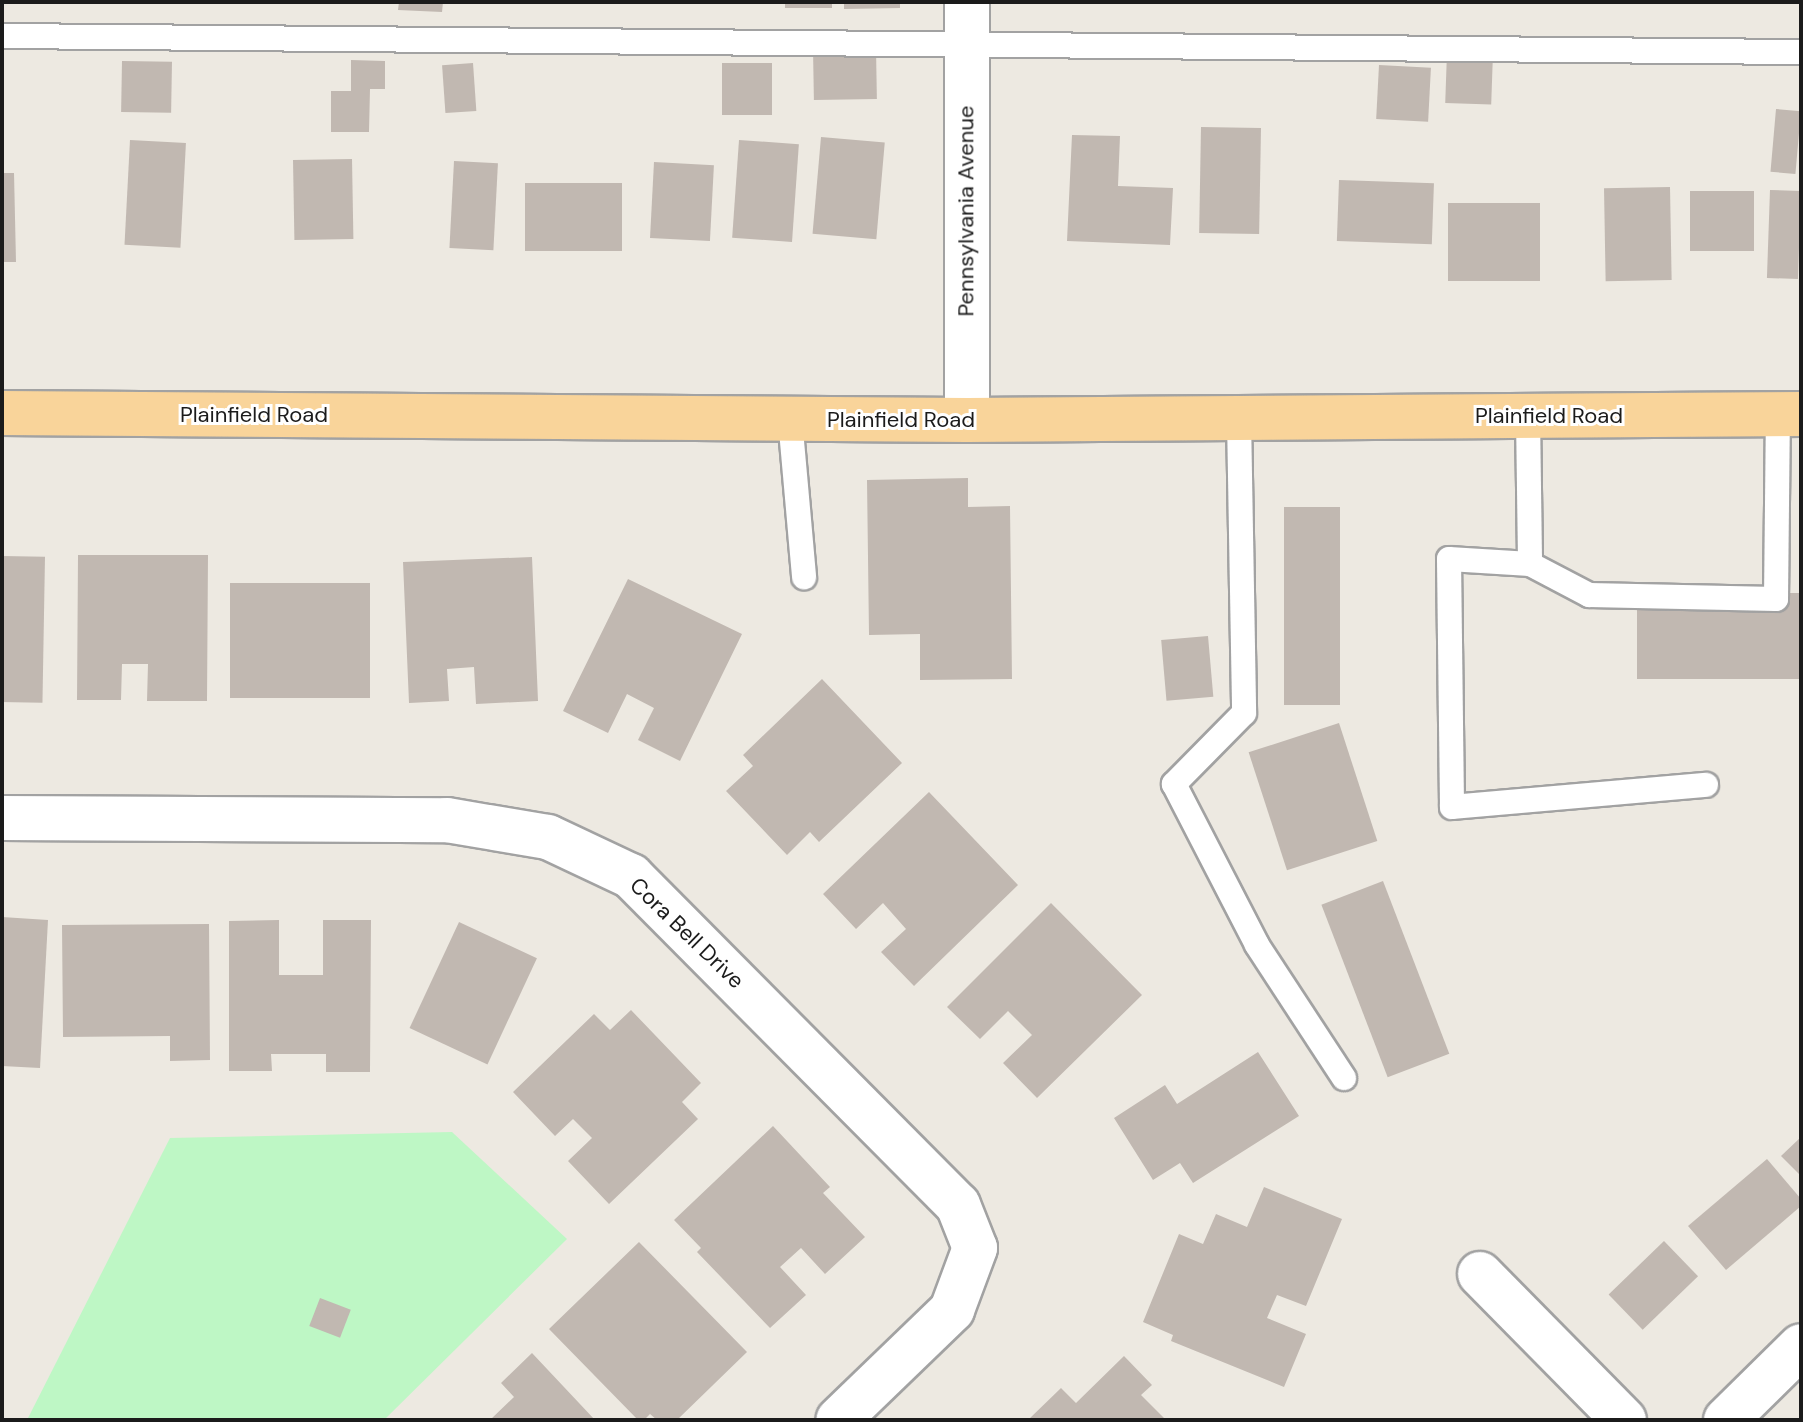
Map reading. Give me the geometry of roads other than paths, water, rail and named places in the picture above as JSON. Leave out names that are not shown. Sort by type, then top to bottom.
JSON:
[{"type":"main road","name":"Plainfield Road","points":[[2,413],[967,420],[1790,414]]},
{"type":"street","name":"Pennsylvania Avenue","points":[[967,2],[967,420]]},
{"type":"street","name":"Cora Bell Drive","points":[[2,818],[447,820],[548,837],[631,876],[958,1205],[975,1248],[952,1310],[838,1420]]},
{"type":"street","points":[[1480,1274],[1624,1420]]},
{"type":"street","points":[[1726,1420],[1801,1346]]},
{"type":"lane","points":[[2,36],[965,47],[1801,52]]},
{"type":"lane","points":[[1706,785],[1452,807],[1449,559],[1530,564],[1589,595],[1776,599],[1790,414]]},
{"type":"lane","points":[[1528,416],[1530,564]]},
{"type":"lane","points":[[1239,418],[1244,713],[1174,784],[1257,945],[1344,1078]]},
{"type":"lane","points":[[790,419],[804,577]]}]
